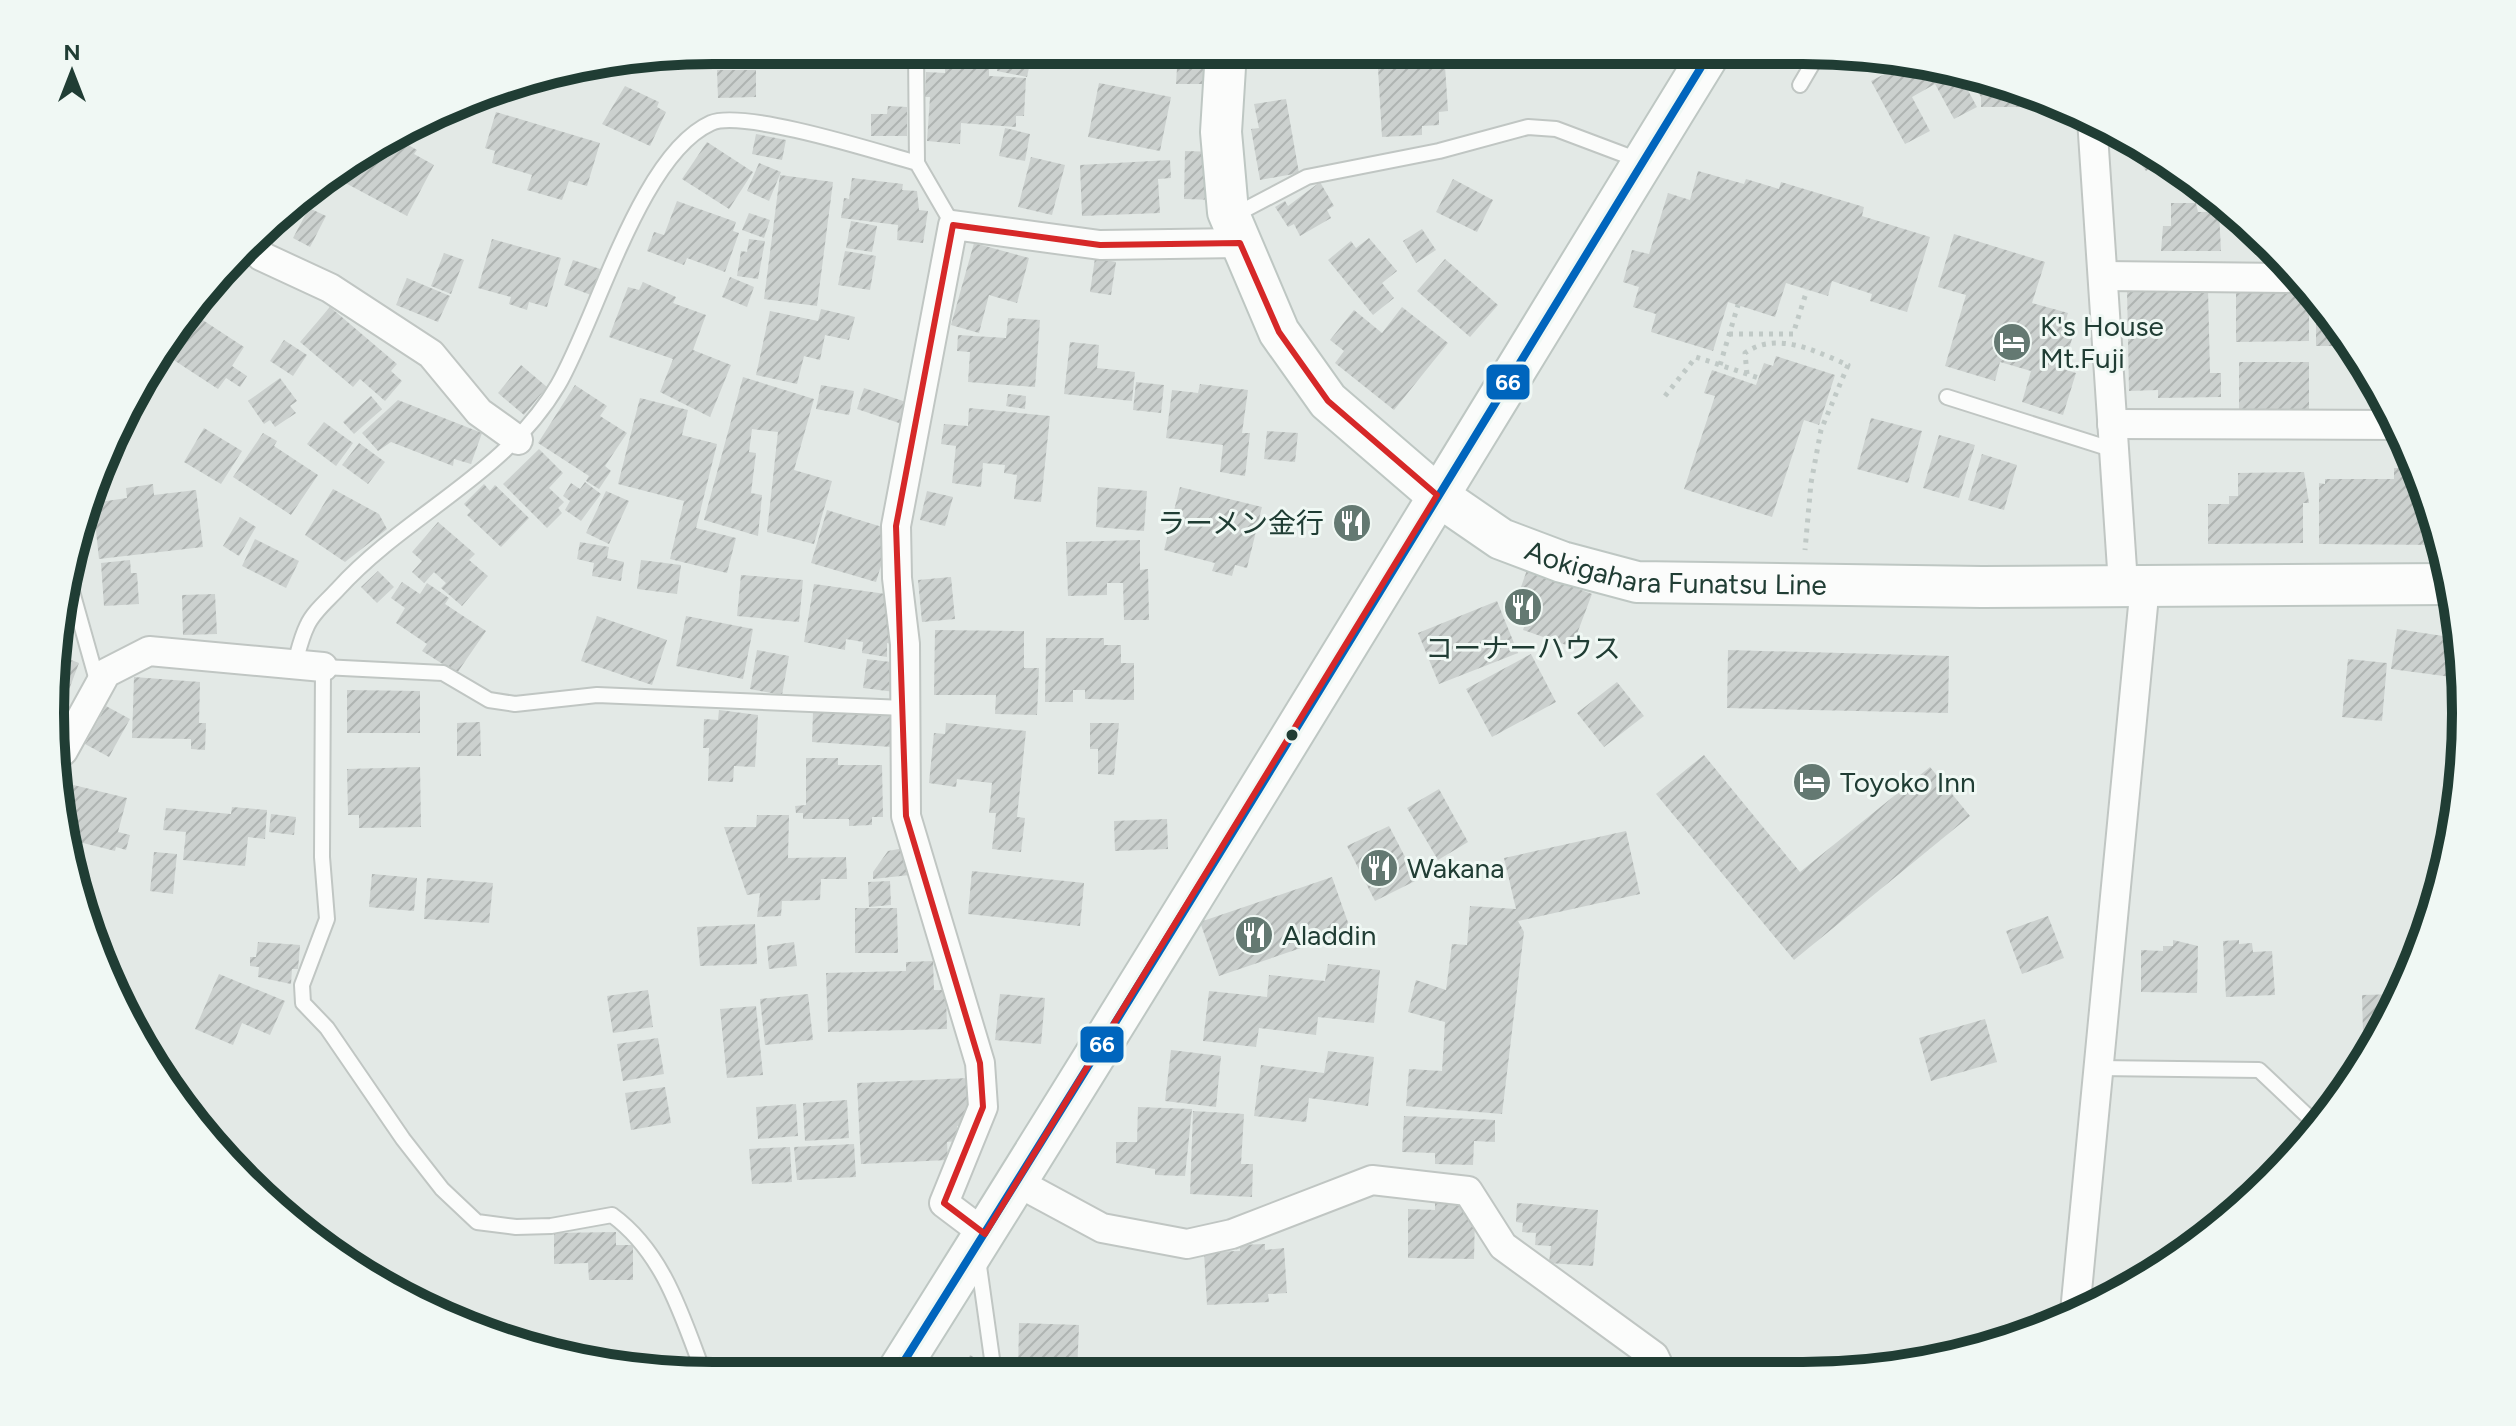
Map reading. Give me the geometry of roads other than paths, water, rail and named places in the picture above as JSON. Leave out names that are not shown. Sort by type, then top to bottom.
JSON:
[{"type":"main road","name":"Aokigahara Funatsu Line","points":[[1225,64],[1221,132],[1236,230],[1279,332],[1328,401],[1437,495],[1501,539],[1562,562],[1637,582],[1803,586],[2440,584]]},
{"type":"main road","points":[[904,1362],[1312,704],[1703,64]]},
{"type":"street","points":[[2076,1301],[2098,1068],[2134,585],[2113,437],[2093,133]]},
{"type":"street","points":[[981,1240],[944,1203],[983,1107],[980,1063],[906,816],[905,644],[897,578],[896,526],[953,225],[1100,245],[1236,230]]},
{"type":"street","points":[[258,250],[261,256],[330,288],[431,354],[479,412],[518,440]]},
{"type":"street","points":[[2103,276],[2284,278]]},
{"type":"street","points":[[2113,437],[2385,426]]},
{"type":"street","points":[[65,748],[106,673],[149,651],[323,667]]},
{"type":"street","points":[[1017,1182],[1102,1228],[1187,1244],[1232,1234],[1372,1180],[1468,1191],[1503,1246],[1654,1356],[1657,1362]]},
{"type":"lane","points":[[916,64],[917,163],[953,225]]},
{"type":"lane","points":[[1800,85],[1812,64]]},
{"type":"lane","points":[[294,666],[308,623],[359,566],[518,440],[557,385],[637,209],[685,138],[714,121],[766,124],[816,134],[917,163]]},
{"type":"lane","points":[[1236,230],[1307,177],[1439,151],[1528,127],[1556,129],[1643,162]]},
{"type":"lane","points":[[1947,397],[2113,437]]},
{"type":"lane","points":[[74,599],[99,687]]},
{"type":"lane","points":[[699,1362],[680,1310],[651,1251],[633,1230],[612,1215],[551,1226],[516,1227],[477,1222],[432,1176],[327,1028],[303,1003],[302,985],[327,919],[322,857],[323,667],[443,673],[489,700],[515,704],[597,695],[904,708]]},
{"type":"lane","points":[[2098,1068],[2259,1070],[2310,1118]]},
{"type":"lane","points":[[981,1240],[993,1362]]},
{"type":"place","name":"K's House Mt.Fuji","points":[[2012,342]]},
{"type":"place","name":"ラーメン金行","points":[[1352,523]]},
{"type":"place","name":"コーナーハウス","points":[[1523,607]]},
{"type":"place","name":"Toyoko Inn","points":[[1812,782]]},
{"type":"place","name":"Wakana","points":[[1379,868]]},
{"type":"place","name":"Aladdin","points":[[1254,935]]}]
